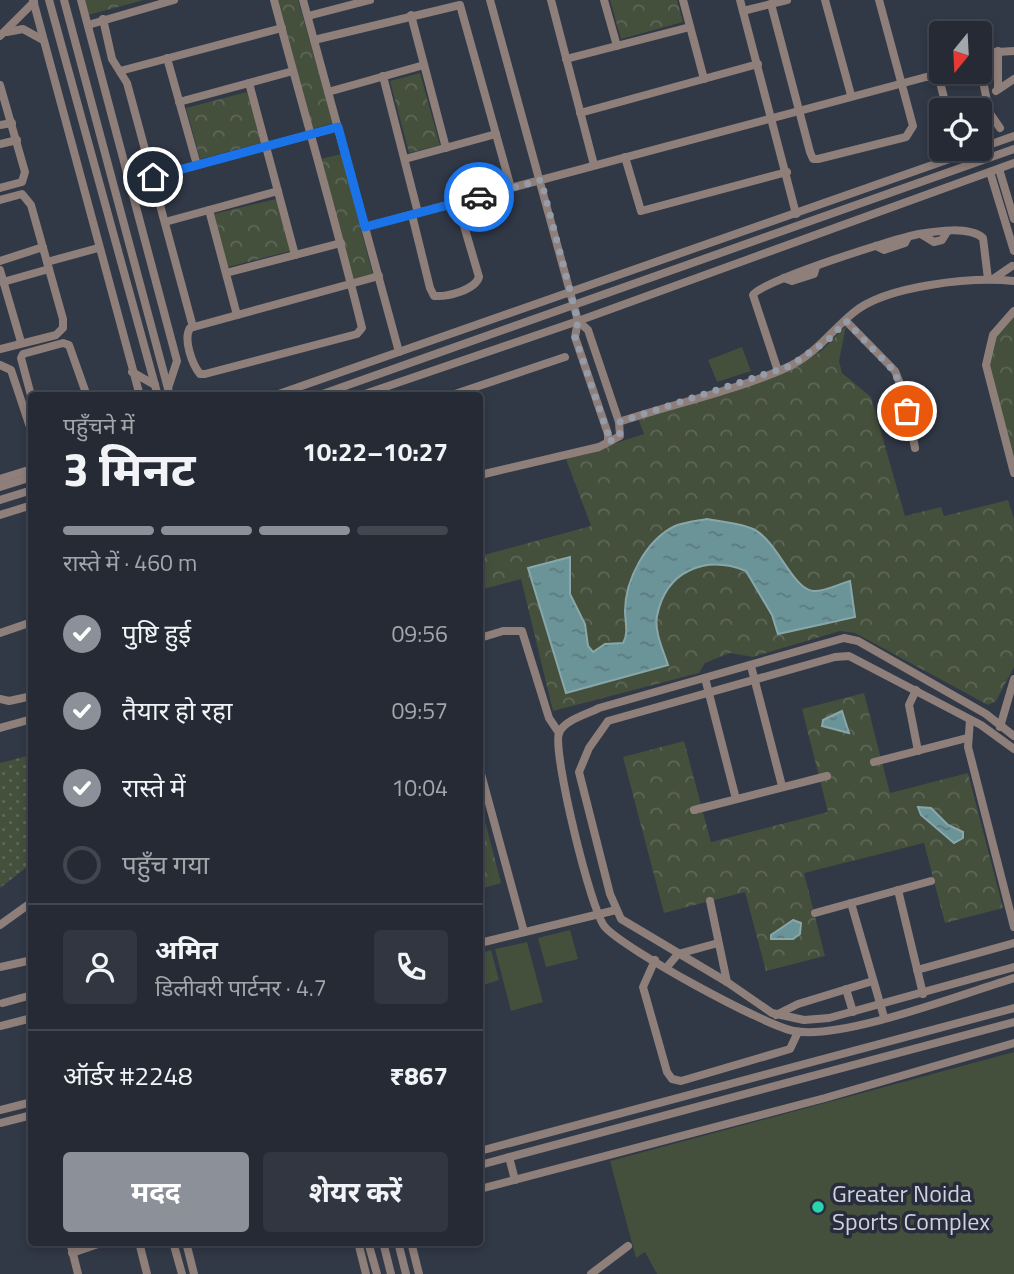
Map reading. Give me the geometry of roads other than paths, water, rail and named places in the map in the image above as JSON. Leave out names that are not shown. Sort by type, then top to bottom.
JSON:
[{"type":"street","points":[[49,0],[157,392]]},
{"type":"street","points":[[64,0],[169,392]]},
{"type":"street","points":[[81,0],[127,83],[193,327]]},
{"type":"street","points":[[72,28],[174,0]]},
{"type":"street","points":[[274,0],[341,243],[351,285],[361,331],[200,374],[195,368],[187,330],[193,327],[351,285],[379,276]]},
{"type":"street","points":[[303,0],[399,352]]},
{"type":"street","points":[[309,19],[370,0]]},
{"type":"street","points":[[490,0],[574,304],[578,321],[575,337],[608,434],[608,442]]},
{"type":"street","points":[[551,0],[594,165]]},
{"type":"street","points":[[604,0],[617,46]]},
{"type":"street","points":[[683,0],[704,79]]},
{"type":"street","points":[[740,0],[799,213]]},
{"type":"street","points":[[743,12],[787,0]]},
{"type":"street","points":[[825,0],[851,95]]},
{"type":"street","points":[[771,4],[813,159],[906,137],[913,126],[879,0]]},
{"type":"street","points":[[2,35],[33,1]]},
{"type":"street","points":[[33,1],[139,392]]},
{"type":"street","points":[[314,40],[460,5],[511,188]]},
{"type":"street","points":[[411,15],[446,148]]},
{"type":"street","points":[[92,22],[177,361],[169,392]]},
{"type":"street","points":[[566,59],[690,27]]},
{"type":"street","points":[[120,71],[282,28]]},
{"type":"street","points":[[2,35],[23,29],[43,40]]},
{"type":"street","points":[[998,51],[998,89]]},
{"type":"street","points":[[992,52],[1014,51]]},
{"type":"street","points":[[167,58],[197,165]]},
{"type":"street","points":[[580,113],[758,64]]},
{"type":"street","points":[[328,92],[424,65]]},
{"type":"street","points":[[179,102],[293,71]]},
{"type":"street","points":[[383,76],[405,159],[430,288],[434,296],[472,286],[479,277],[457,202]]},
{"type":"street","points":[[365,227],[926,77],[937,78],[943,98]]},
{"type":"street","points":[[990,98],[1014,79]]},
{"type":"street","points":[[249,83],[295,255]]},
{"type":"street","points":[[0,85],[25,177],[22,182],[0,188]]},
{"type":"street","points":[[992,116],[1000,128],[1006,130],[1008,138]]},
{"type":"street","points":[[0,125],[12,122]]},
{"type":"street","points":[[153,177],[338,127]]},
{"type":"street","points":[[405,159],[496,134]]},
{"type":"street","points":[[0,144],[17,141]]},
{"type":"street","points":[[328,392],[1014,149]]},
{"type":"street","points":[[625,157],[641,211],[787,172]]},
{"type":"street","points":[[284,392],[799,213],[935,161]]},
{"type":"street","points":[[371,392],[578,321],[1014,163]]},
{"type":"street","points":[[999,169],[1014,251]]},
{"type":"street","points":[[990,172],[1007,211],[1014,219]]},
{"type":"street","points":[[165,222],[278,191]]},
{"type":"street","points":[[0,200],[17,194],[26,197],[43,247],[63,328],[56,335],[0,349]]},
{"type":"street","points":[[209,210],[237,315]]},
{"type":"street","points":[[778,371],[753,295],[762,286],[783,278],[792,281],[814,274],[816,267],[876,246],[884,250],[905,243],[908,237],[921,234],[934,242],[942,240],[947,232],[974,233],[983,238],[990,279]]},
{"type":"street","points":[[226,273],[341,243]]},
{"type":"street","points":[[0,261],[43,247]]},
{"type":"street","points":[[4,282],[98,248]]},
{"type":"street","points":[[619,422],[778,371],[811,354],[855,311],[902,291],[945,282],[1014,280],[1013,264],[990,279]]},
{"type":"street","points":[[0,271],[4,282],[4,296],[21,342]]},
{"type":"street","points":[[1014,311],[993,335],[986,365],[1014,473]]},
{"type":"street","points":[[483,474],[608,442],[620,436],[619,422],[588,330],[578,321]]},
{"type":"street","points":[[846,321],[895,372],[904,394],[915,448]]},
{"type":"street","points":[[30,392],[20,358],[23,354],[63,344],[69,345],[73,352],[86,392]]},
{"type":"street","points":[[461,392],[565,357]]},
{"type":"street","points":[[0,366],[10,370],[28,422]]},
{"type":"street","points":[[132,372],[155,385]]},
{"type":"street","points":[[0,478],[28,470]]},
{"type":"street","points":[[0,487],[28,478]]},
{"type":"street","points":[[0,500],[28,491]]},
{"type":"street","points":[[0,515],[28,506]]},
{"type":"street","points":[[0,633],[28,623]]},
{"type":"street","points":[[483,637],[503,631],[522,631],[550,718],[559,733],[562,774],[597,916],[612,933],[765,1022],[798,1032],[838,1031],[1014,978]]},
{"type":"street","points":[[559,733],[567,724],[599,708],[851,638],[1013,735]]},
{"type":"street","points":[[1014,722],[1012,747],[916,690],[849,656],[835,657],[608,721],[589,748],[579,772],[616,910],[628,926],[727,982],[776,1015],[804,1020],[853,1012],[1014,967]]},
{"type":"street","points":[[751,666],[782,786]]},
{"type":"street","points":[[705,678],[736,799]]},
{"type":"street","points":[[997,737],[1014,679]]},
{"type":"street","points":[[916,690],[909,705],[918,751]]},
{"type":"street","points":[[1,701],[28,697]]},
{"type":"street","points":[[599,708],[608,721]]},
{"type":"street","points":[[0,728],[28,720]]},
{"type":"street","points":[[970,720],[967,738],[1014,928]]},
{"type":"street","points":[[874,762],[967,738]]},
{"type":"street","points":[[562,774],[579,772]]},
{"type":"street","points":[[694,810],[827,776]]},
{"type":"street","points":[[483,781],[524,932]]},
{"type":"street","points":[[815,913],[931,881]]},
{"type":"street","points":[[898,890],[923,994]]},
{"type":"street","points":[[710,901],[727,982]]},
{"type":"street","points":[[851,903],[884,1017]]},
{"type":"street","points":[[0,925],[28,905]]},
{"type":"street","points":[[483,942],[616,910]]},
{"type":"street","points":[[667,967],[678,954],[718,943]]},
{"type":"street","points":[[917,970],[1014,943]]},
{"type":"street","points":[[655,960],[643,987],[667,1072],[672,1079],[681,1081],[790,1049],[798,1032]]},
{"type":"street","points":[[0,967],[28,961]]},
{"type":"street","points":[[776,1015],[789,1007],[873,981]]},
{"type":"street","points":[[846,989],[853,1012]]},
{"type":"street","points":[[3,1003],[28,996]]},
{"type":"street","points":[[483,1150],[1014,1008]]},
{"type":"street","points":[[0,1026],[28,1019]]},
{"type":"street","points":[[483,1164],[1014,1022]]},
{"type":"street","points":[[483,1188],[825,1098],[1014,1043]]},
{"type":"street","points":[[0,1110],[28,1103]]},
{"type":"street","points":[[0,1123],[28,1116]]},
{"type":"street","points":[[509,1157],[515,1180]]},
{"type":"street","points":[[71,1246],[78,1274]]},
{"type":"street","points":[[72,1253],[92,1246]]},
{"type":"street","points":[[140,1246],[147,1274]]},
{"type":"street","points":[[174,1246],[182,1274]]},
{"type":"street","points":[[187,1246],[194,1274]]},
{"type":"street","points":[[359,1246],[366,1274]]},
{"type":"street","points":[[369,1246],[377,1274]]},
{"type":"street","points":[[384,1246],[391,1274]]},
{"type":"street","points":[[399,1246],[406,1274]]},
{"type":"street","points":[[412,1246],[419,1274]]},
{"type":"street","points":[[591,1274],[604,1270],[628,1246]]},
{"type":"water","points":[[707,519],[755,530],[771,545],[806,588],[813,591],[822,590],[850,581],[855,617],[778,634],[772,615],[746,571],[731,566],[703,566],[679,577],[662,600],[657,616],[657,628],[668,665],[566,693],[528,568],[570,557],[570,594],[585,624],[588,646],[593,652],[605,644],[623,643],[629,587],[646,551],[675,526]]},
{"type":"water","points":[[842,711],[849,733],[822,726],[823,720]]},
{"type":"water","points":[[918,807],[931,808],[948,825],[963,832],[963,838],[954,843],[921,815]]},
{"type":"water","points":[[793,920],[801,923],[800,934],[793,939],[771,939],[771,935]]},
{"type":"place","name":"Greater Noida Sports Complex","points":[[818,1207]]}]
